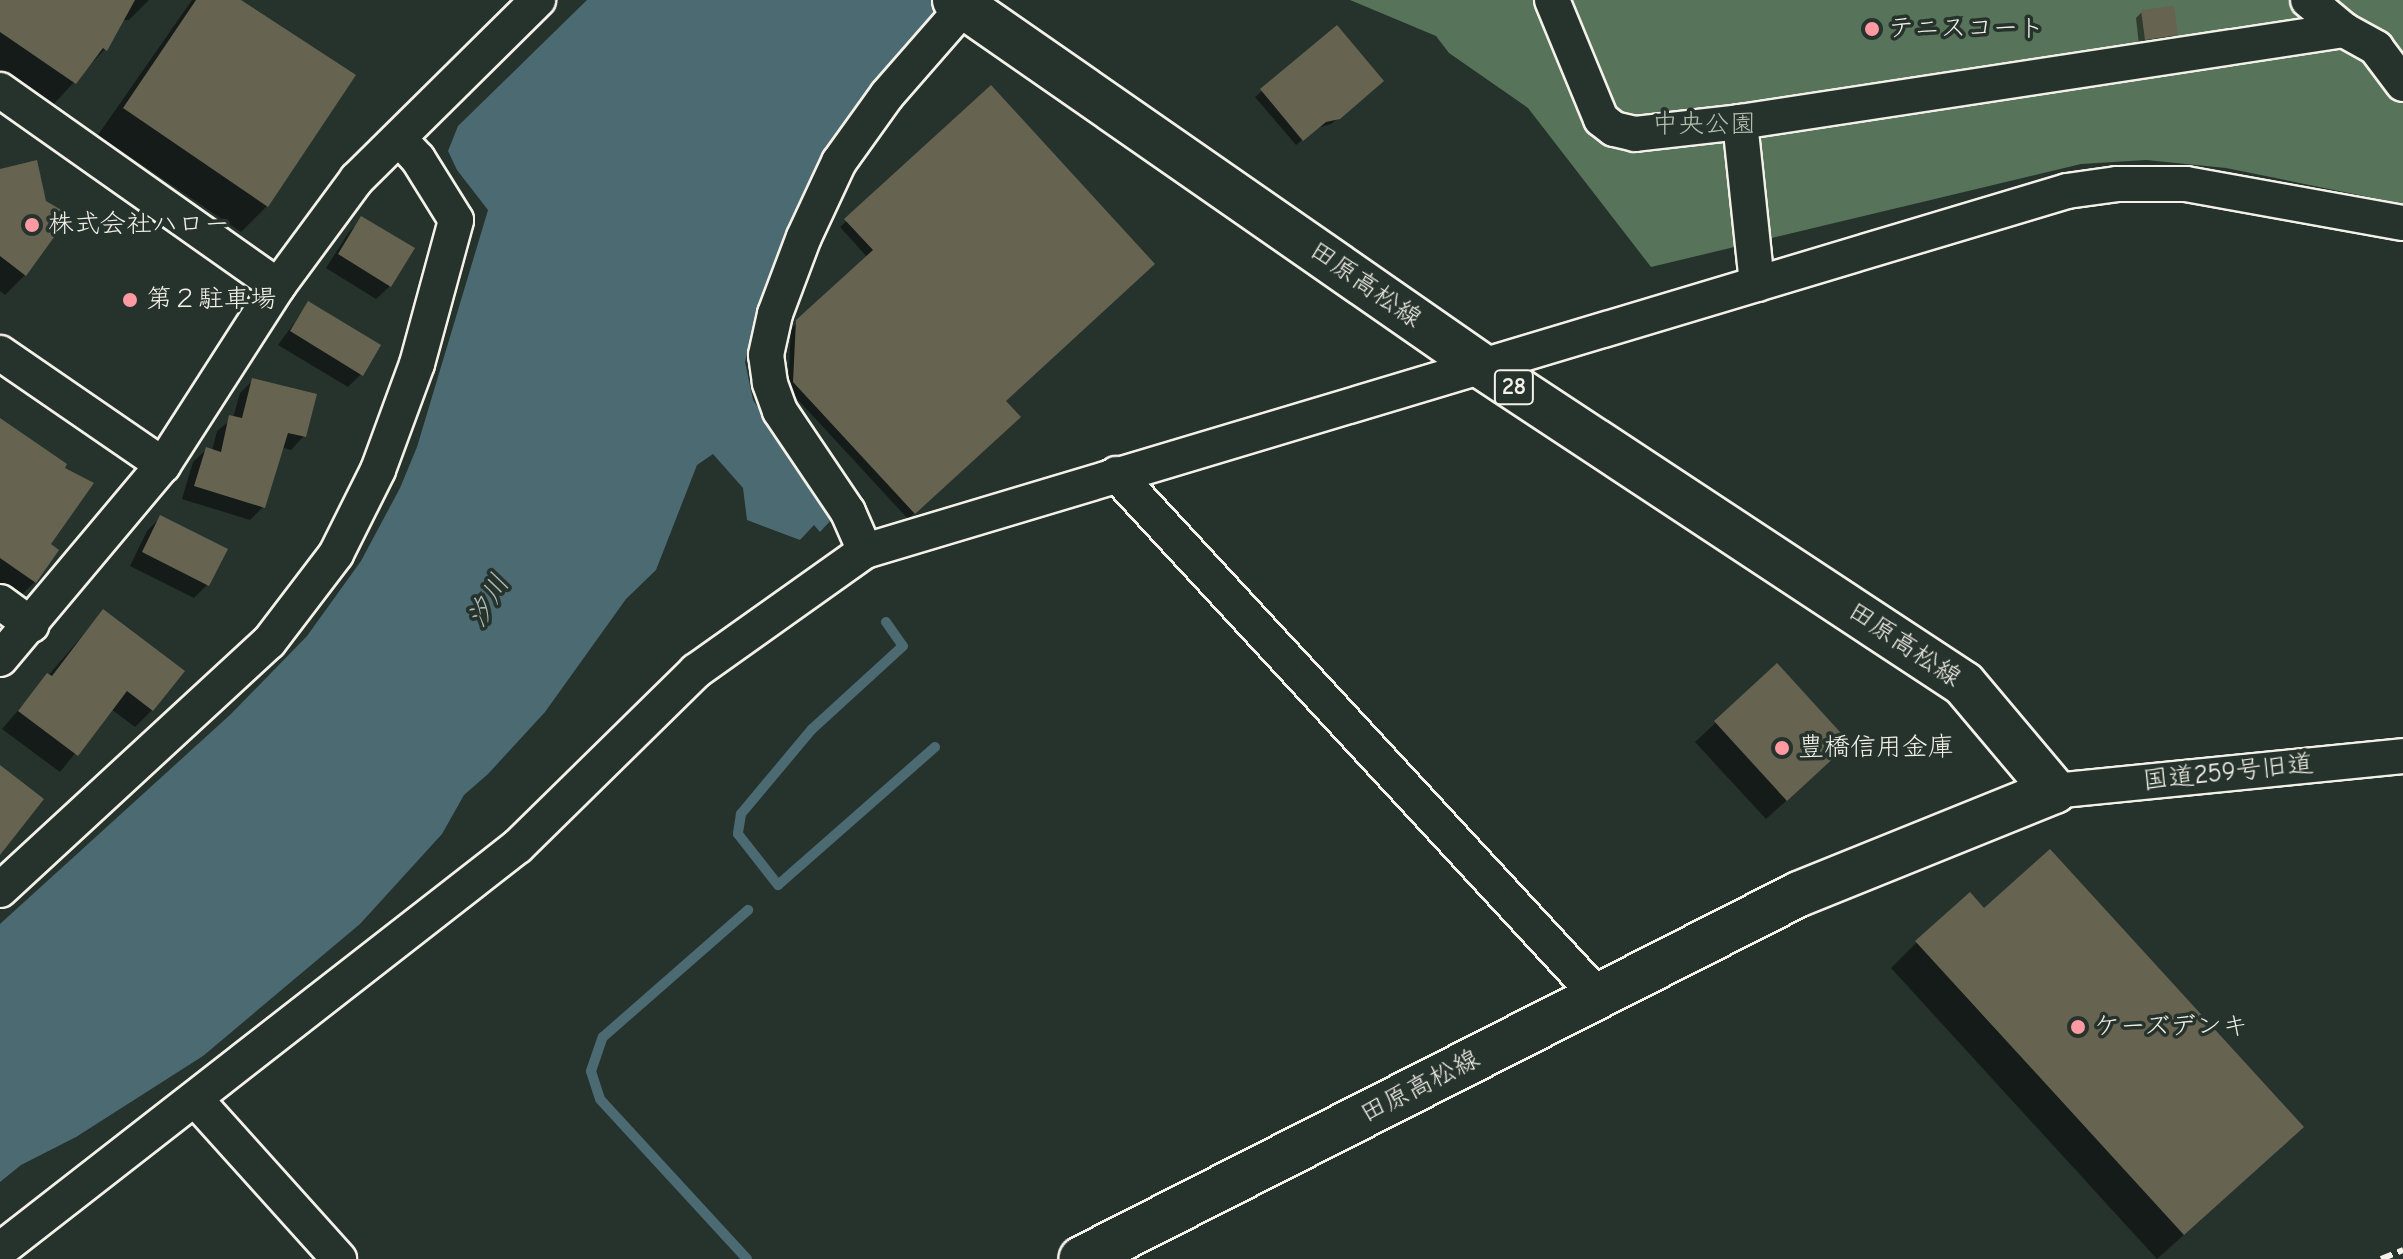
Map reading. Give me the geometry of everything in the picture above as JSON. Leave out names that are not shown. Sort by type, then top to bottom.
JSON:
[{"type":"main road","name":"田原高松線","points":[[963,2],[1483,367],[1964,684],[2054,791],[1799,894],[1081,1259]]},
{"type":"street","points":[[0,659],[32,625],[163,465],[278,286],[357,179],[400,140],[538,0]]},
{"type":"street","points":[[1552,0],[1601,119],[1614,129],[1635,134],[1740,122],[2344,30]]},
{"type":"street","points":[[2308,0],[2344,30],[2376,48],[2403,84]]},
{"type":"street","points":[[865,551],[848,512],[780,411],[770,383],[766,355],[775,314],[804,237],[839,162],[887,95],[963,2]]},
{"type":"street","points":[[0,90],[278,286]]},
{"type":"street","points":[[1740,122],[1757,284]]},
{"type":"street","points":[[0,890],[269,642],[336,554],[378,470],[417,364],[456,220],[418,159],[400,140]]},
{"type":"street","points":[[0,1250],[518,846],[696,671],[865,551],[2067,191],[2117,184],[2186,184],[2403,223]]},
{"type":"street","points":[[0,353],[163,465]]},
{"type":"street","points":[[1116,474],[1598,996]]},
{"type":"street","points":[[0,602],[32,625]]},
{"type":"street","name":"国道259号旧道","points":[[2054,791],[2403,756]]},
{"type":"street","points":[[196,1100],[339,1259]]},
{"type":"green space","name":"中央公園","points":[[1350,0],[2403,0],[2403,204],[2226,168],[2146,160],[2081,164],[1651,267],[1528,108],[1449,53],[1436,36]]},
{"type":"water","name":"汐川","points":[[587,0],[953,0],[802,206],[762,297],[745,362],[753,400],[832,519],[820,532],[814,525],[800,540],[747,520],[743,488],[713,454],[697,465],[656,570],[626,599],[545,712],[488,774],[464,795],[442,834],[360,924],[203,1056],[76,1137],[21,1165],[0,1182],[0,924],[231,714],[307,636],[361,561],[400,488],[417,447],[488,210],[457,170],[448,151],[458,126]]},
{"type":"building","points":[[0,0],[135,0],[107,51],[103,48],[76,84],[0,32]]},
{"type":"building","points":[[196,0],[241,0],[356,75],[268,207],[123,108]]},
{"type":"building","points":[[2174,6],[2178,35],[2145,40],[2141,10]]},
{"type":"building","points":[[1337,25],[1384,81],[1340,119],[1326,122],[1303,141],[1260,89]]},
{"type":"building","points":[[991,85],[1155,264],[1006,401],[1021,417],[915,514],[793,382],[796,320],[873,250],[844,219]]},
{"type":"building","name":"株式会社ハロー","points":[[37,160],[46,201],[70,215],[26,276],[0,256],[0,169]]},
{"type":"building","points":[[361,216],[415,248],[391,287],[338,254]]},
{"type":"building","points":[[308,301],[381,345],[363,376],[290,331]]},
{"type":"building","points":[[252,378],[317,394],[306,437],[288,433],[265,508],[194,486],[206,447],[221,452],[229,415],[242,418]]},
{"type":"building","points":[[0,418],[67,464],[65,468],[94,483],[51,544],[59,550],[36,583],[0,558]]},
{"type":"building","points":[[160,515],[228,549],[209,586],[142,552]]},
{"type":"building","points":[[103,609],[185,671],[153,711],[127,691],[78,756],[18,711],[47,673],[52,676]]},
{"type":"building","points":[[1777,663],[1850,743],[1787,801],[1714,721]]},
{"type":"building","points":[[0,765],[44,799],[0,855]]},
{"type":"building","points":[[2050,849],[2304,1127],[2184,1235],[1915,941],[1970,892],[1984,908]]},
{"type":"waterway","points":[[886,622],[903,646],[812,729],[741,814],[738,834],[778,885],[935,747]]},
{"type":"waterway","points":[[747,1259],[600,1099],[591,1071],[603,1037],[748,910]]},
{"type":"railway","points":[[2381,1259],[2403,1250]]},
{"type":"place","name":"テニスコート","points":[[1872,29]]},
{"type":"place","name":"株式会社ハロー","points":[[32,225]]},
{"type":"place","name":"第２駐車場","points":[[130,300]]},
{"type":"place","name":"豊橋信用金庫","points":[[1782,748]]},
{"type":"place","name":"ケーズデンキ","points":[[2078,1027]]}]
